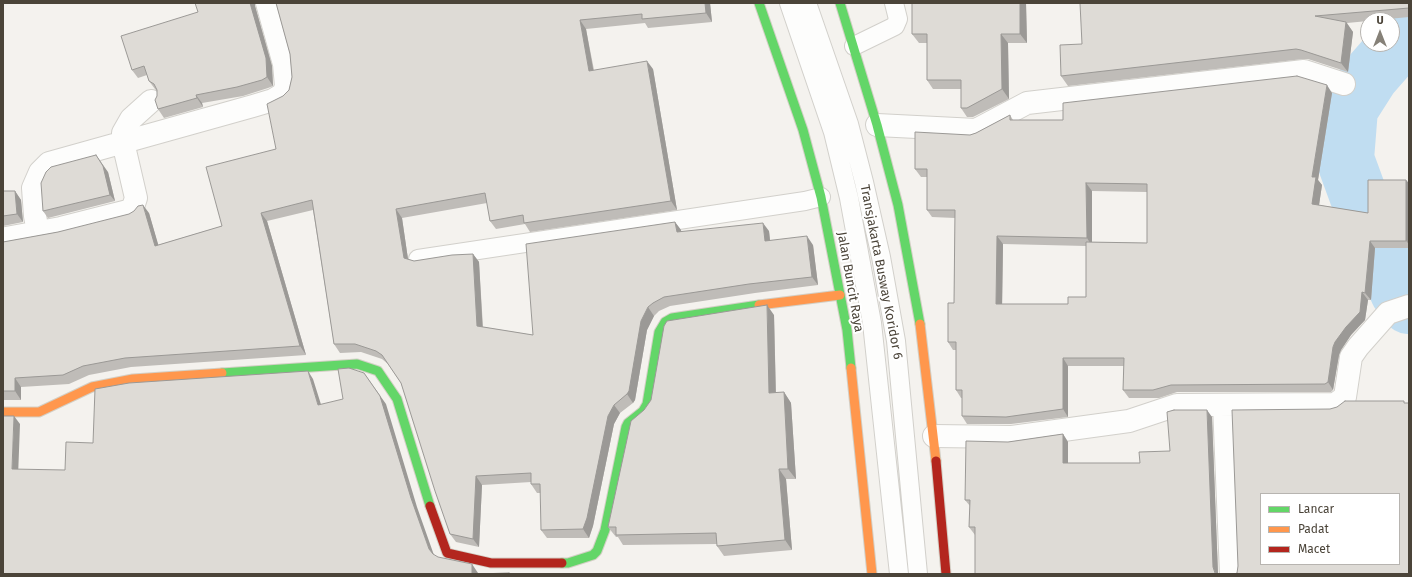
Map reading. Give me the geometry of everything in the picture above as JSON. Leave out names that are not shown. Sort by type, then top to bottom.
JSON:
[{"type":"main road","name":"Jalan Buncit Raya","points":[[759,3],[803,130],[821,197],[847,330],[872,574]]},
{"type":"main road","points":[[840,3],[877,125],[898,205],[920,320],[934,436],[946,574]]},
{"type":"main road","points":[[3,412],[40,412],[92,387],[133,379],[357,364],[378,371],[398,399],[429,503],[447,553],[491,563],[568,563],[593,555],[597,551],[605,530],[626,427],[628,423],[643,411],[647,404],[659,332],[665,322],[672,318],[757,305],[840,295]]},
{"type":"street","points":[[38,232],[33,188],[40,172],[49,163],[253,106],[273,100],[283,94],[286,86],[284,64],[267,3]]},
{"type":"street","points":[[877,125],[976,130],[1027,103],[1304,71],[1344,84]]},
{"type":"street","points":[[3,240],[6,238],[61,228],[132,210],[136,198],[122,142],[122,133],[131,119],[151,101]]},
{"type":"street","points":[[934,436],[1012,437],[1129,422],[1177,405],[1335,404],[1345,397],[1351,357],[1358,346],[1388,313],[1409,306]]},
{"type":"street","points":[[1224,405],[1231,574]]},
{"type":"lane","name":"Transjakarta Busway Koridor 6","points":[[789,3],[833,132],[849,198],[872,324],[899,574]]},
{"type":"lane","name":"Transjakarta Busway Koridor 6","points":[[807,3],[849,124],[881,257],[896,341],[918,574]]},
{"type":"lane","points":[[854,46],[895,26],[898,19],[894,3]]},
{"type":"lane","points":[[418,259],[805,201],[821,197]]},
{"type":"building","points":[[195,3],[250,3],[266,58],[267,77],[262,80],[237,87],[196,95],[197,98],[158,109],[155,100],[157,90],[154,84],[149,81],[144,66],[132,70],[121,36],[198,12]]},
{"type":"building","points":[[276,3],[705,3],[706,13],[642,19],[642,14],[580,20],[589,71],[647,61],[671,201],[524,223],[523,215],[490,221],[485,193],[396,209],[404,258],[414,261],[452,255],[473,254],[477,326],[533,335],[526,244],[675,222],[677,232],[763,223],[765,241],[807,236],[812,277],[749,284],[664,297],[648,307],[641,321],[629,391],[614,405],[608,416],[587,518],[583,529],[541,530],[540,484],[531,484],[531,473],[476,476],[473,539],[450,534],[401,383],[382,355],[376,351],[355,344],[334,344],[312,200],[261,213],[300,346],[125,358],[83,366],[63,375],[15,378],[15,391],[3,391],[3,242],[58,232],[129,214],[138,206],[143,205],[155,246],[222,226],[206,167],[276,149],[267,104],[283,96],[289,90],[292,77],[290,54]]},
{"type":"building","points":[[912,3],[1020,3],[1020,34],[1001,34],[1002,89],[967,108],[961,108],[961,80],[927,80],[927,34],[912,34]]},
{"type":"building","points":[[1080,3],[1409,3],[1409,8],[1315,16],[1346,22],[1341,63],[1296,49],[1061,76],[1060,45],[1082,44]]},
{"type":"building","points":[[1297,76],[1327,85],[1312,177],[1316,177],[1312,204],[1368,213],[1368,180],[1406,180],[1406,241],[1370,241],[1365,293],[1362,292],[1360,312],[1335,342],[1328,382],[1325,384],[1171,385],[1153,390],[1123,390],[1124,358],[1063,358],[1063,409],[1006,417],[962,416],[962,390],[956,390],[956,342],[948,342],[948,303],[954,303],[955,210],[927,210],[927,169],[915,169],[915,132],[970,135],[1010,115],[1010,120],[1063,120],[1063,103]],"holes":[[[1086,183],[1147,184],[1147,243],[1086,242],[1086,297],[1068,297],[1068,304],[996,304],[997,236],[1087,238]]]},
{"type":"building","points":[[96,155],[103,166],[110,195],[43,211],[41,183],[46,172],[51,167]]},
{"type":"building","points":[[3,191],[15,191],[17,214],[3,216]]},
{"type":"building","points":[[767,305],[769,393],[784,392],[788,469],[779,469],[785,540],[717,546],[716,533],[616,535],[616,527],[608,527],[631,421],[644,410],[651,400],[664,326],[667,321]]},
{"type":"building","points":[[349,368],[364,373],[380,396],[411,498],[429,549],[438,557],[472,564],[472,574],[3,574],[3,416],[14,416],[12,469],[65,470],[66,442],[93,443],[95,389],[129,383],[308,371],[318,405],[343,399],[338,369]]},
{"type":"building","points":[[1345,401],[1404,401],[1404,403],[1409,403],[1409,574],[1235,574],[1237,573],[1238,566],[1232,410],[1330,409],[1337,407]]},
{"type":"building","points":[[1174,410],[1207,410],[1213,567],[1216,574],[975,574],[975,527],[969,527],[970,500],[965,500],[966,441],[1008,442],[1063,434],[1063,463],[1140,463],[1139,452],[1170,451],[1167,412]]},
{"type":"building","points":[[509,573],[509,574],[477,574]]},
{"type":"waterway","points":[[1409,40],[1398,44],[1370,76],[1349,109],[1345,159],[1371,230],[1399,292],[1409,305]]},
{"type":"traffic: fast","points":[[759,3],[803,130],[821,197],[847,330],[851,368]]},
{"type":"traffic: fast","points":[[840,3],[877,125],[898,205],[920,324]]},
{"type":"traffic: fast","points":[[562,563],[568,563],[593,555],[597,551],[605,530],[626,427],[628,423],[643,411],[647,404],[659,332],[665,322],[672,318],[759,305]]},
{"type":"traffic: fast","points":[[222,373],[357,364],[378,371],[397,399],[430,506]]},
{"type":"traffic: slow","points":[[759,305],[840,295]]},
{"type":"traffic: slow","points":[[920,324],[936,461]]},
{"type":"traffic: slow","points":[[851,368],[872,574]]},
{"type":"traffic: slow","points":[[3,412],[39,412],[92,387],[133,379],[222,373]]},
{"type":"traffic: jam","points":[[936,461],[946,574]]},
{"type":"traffic: jam","points":[[430,506],[447,553],[491,563],[562,563]]}]
